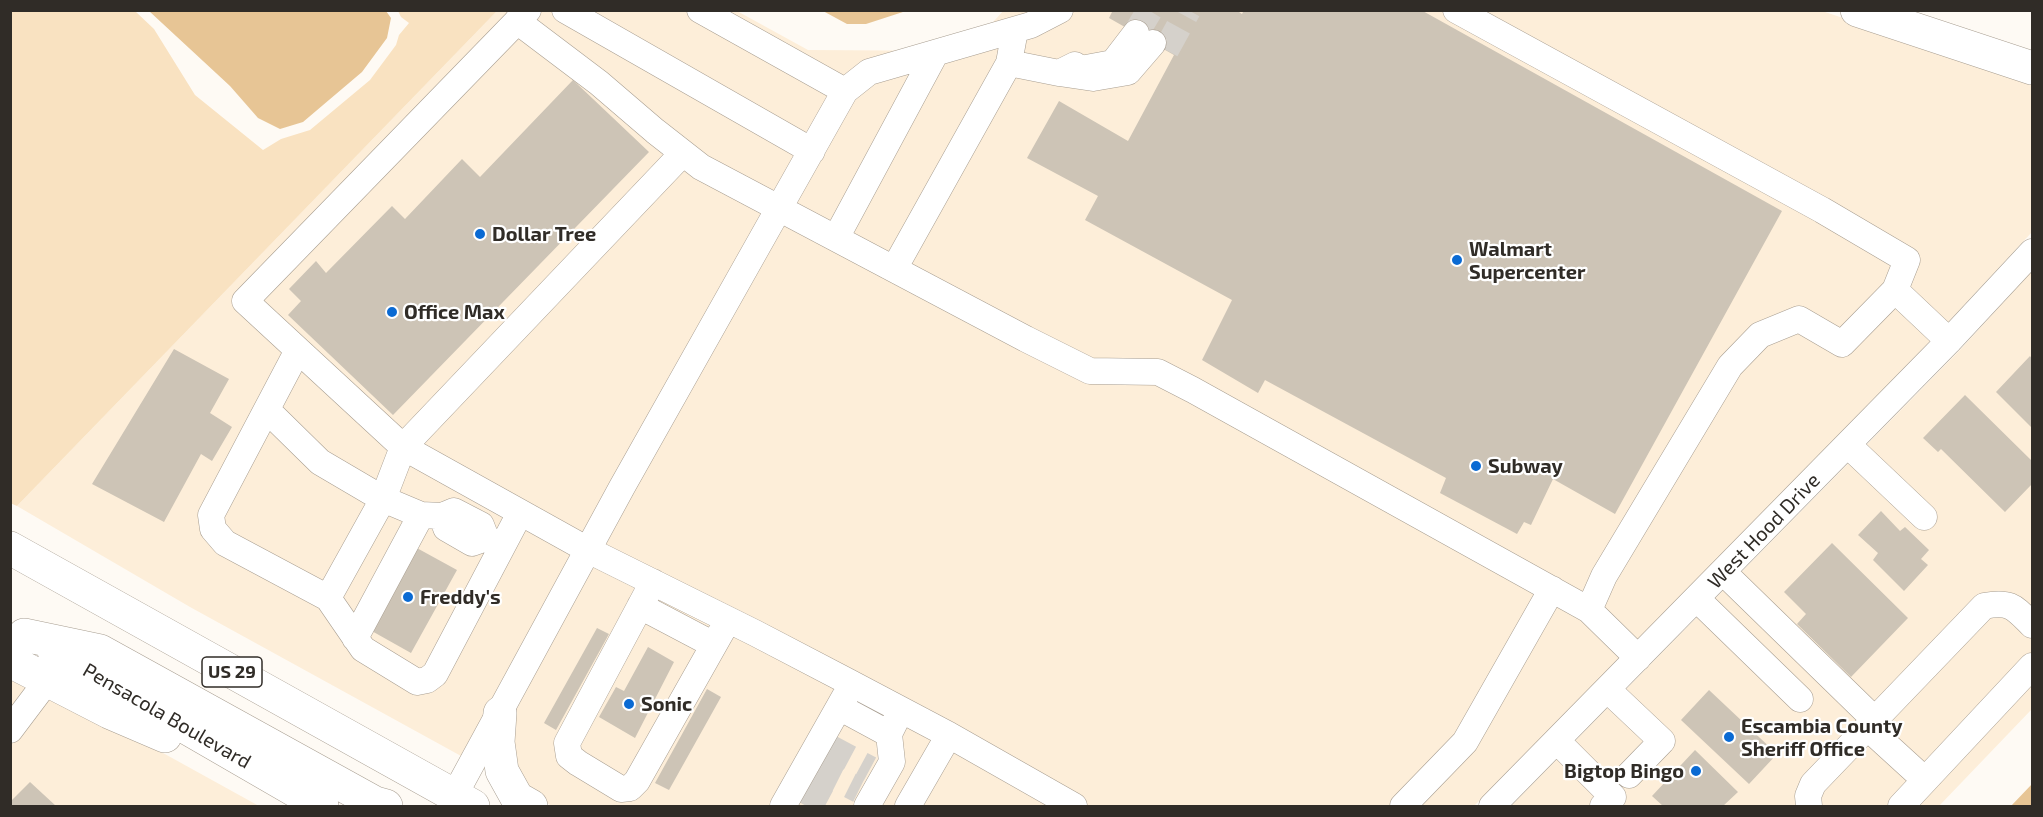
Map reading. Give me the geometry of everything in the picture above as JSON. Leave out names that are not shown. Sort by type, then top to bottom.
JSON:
[{"type":"main road","points":[[1857,10],[2032,68]]},
{"type":"main road","name":"US 29","points":[[10,548],[456,803]]},
{"type":"main road","points":[[15,641],[100,651],[386,807]]},
{"type":"main road","name":"Pensacola Boulevard","points":[[15,641],[56,669],[311,804]]},
{"type":"main road","points":[[500,713],[498,742],[502,771],[517,798],[531,807]]},
{"type":"street","points":[[565,10],[812,151]]},
{"type":"street","points":[[700,10],[845,92]]},
{"type":"street","points":[[456,803],[500,713],[588,550],[845,92],[869,72],[1031,25],[1060,10]]},
{"type":"street","points":[[1456,10],[1822,210],[1906,260],[1895,290],[1842,344],[1799,319],[1760,334],[1730,366],[1604,576],[1589,610]]},
{"type":"street","points":[[1074,807],[949,735],[588,550],[403,447],[245,300],[523,16],[655,131],[701,167],[1090,371],[1158,372],[1193,390],[1589,610],[1638,658]]},
{"type":"street","points":[[894,269],[1009,63],[1015,30]]},
{"type":"street","points":[[1009,63],[1059,73],[1093,78],[1128,72],[1144,38],[1105,48],[1059,73]]},
{"type":"street","points":[[836,238],[935,54]]},
{"type":"street","points":[[328,598],[383,499],[403,447],[682,153]]},
{"type":"street","name":"West Hood Drive","points":[[1492,807],[1848,445],[2032,252]]},
{"type":"street","points":[[1895,290],[1949,341]]},
{"type":"street","points":[[298,350],[211,515],[213,529],[225,543],[328,598],[359,644],[417,682],[435,675],[494,542],[520,513]]},
{"type":"street","points":[[267,410],[320,462],[383,499],[431,515],[454,511],[481,525],[494,542]]},
{"type":"street","points":[[1848,445],[1924,517]]},
{"type":"street","points":[[359,644],[431,515]]},
{"type":"street","points":[[1723,572],[1925,780]]},
{"type":"street","points":[[652,582],[567,743],[569,756],[621,789],[630,788],[637,781],[728,620]]},
{"type":"street","points":[[1403,807],[1465,742],[1552,589]]},
{"type":"street","points":[[1697,598],[1800,699]]},
{"type":"street","points":[[1809,807],[1808,796],[1813,784],[1984,606],[2000,603],[2013,606],[2032,625]]},
{"type":"street","points":[[640,606],[714,645]]},
{"type":"street","points":[[1901,807],[2032,666]]},
{"type":"street","points":[[10,730],[56,669]]},
{"type":"street","points":[[794,794],[818,755],[852,684]]},
{"type":"street","points":[[1608,690],[1662,741],[1629,775]]},
{"type":"street","points":[[839,707],[889,734]]},
{"type":"street","points":[[902,710],[889,734],[892,762],[872,786],[911,802],[949,735]]},
{"type":"street","points":[[1557,741],[1613,797],[1604,807]]},
{"type":"shaded area","points":[[11,10],[135,11],[154,29],[195,95],[263,150],[281,139],[310,130],[370,80],[409,23],[401,17],[398,11],[497,11],[17,506],[10,503]]},
{"type":"shaded area","points":[[1004,10],[1819,10],[2032,81],[2032,232],[1939,332],[1474,806],[552,806],[190,607],[17,506],[497,11],[737,11],[808,50],[967,51]]},
{"type":"shaded area","points":[[149,11],[386,11],[391,18],[387,38],[362,72],[303,122],[280,129],[258,118],[230,86]]},
{"type":"shaded area","points":[[823,11],[906,11],[866,24],[847,24]]},
{"type":"shaded area","points":[[2032,271],[2032,709],[1939,806],[1511,806],[1959,351]]},
{"type":"shaded area","points":[[11,669],[259,806],[11,806]]},
{"type":"shaded area","points":[[2032,784],[2032,806],[2011,806]]},
{"type":"building","name":"Walmart Supercenter","points":[[1113,10],[1236,10],[1242,14],[1244,10],[1421,10],[1782,211],[1615,514],[1553,479],[1531,525],[1524,522],[1517,534],[1440,493],[1446,478],[1265,380],[1258,393],[1202,360],[1232,300],[1085,220],[1098,196],[1027,158],[1059,101],[1128,141],[1174,55],[1109,18]]},
{"type":"building","points":[[573,80],[649,152],[393,415],[288,315],[301,301],[289,289],[316,261],[326,273],[392,206],[405,219],[462,159],[480,177]]},
{"type":"building","points":[[174,349],[229,379],[210,413],[232,427],[212,461],[201,454],[164,522],[92,484]]},
{"type":"building","points":[[2030,356],[2032,359],[2032,428],[1996,392]]},
{"type":"building","points":[[1965,395],[2032,461],[2032,484],[2005,512],[1941,449],[1938,452],[1923,438]]},
{"type":"building","points":[[1881,511],[1900,531],[1905,527],[1929,550],[1921,559],[1928,565],[1904,591],[1873,560],[1878,553],[1858,535]]},
{"type":"building","points":[[1832,543],[1908,618],[1851,677],[1797,624],[1806,614],[1784,592]]},
{"type":"building","points":[[415,547],[457,570],[411,653],[370,630]]},
{"type":"building","points":[[597,628],[609,634],[556,730],[544,723]]},
{"type":"building","name":"Sonic","points":[[648,647],[674,662],[635,738],[599,717],[616,687],[624,691]]},
{"type":"building","points":[[707,689],[721,697],[669,790],[655,783]]},
{"type":"building","name":"Escambia County Sheriff Office","points":[[1709,690],[1777,754],[1749,784],[1681,720]]},
{"type":"building","name":"Bigtop Bingo","points":[[1695,750],[1738,792],[1723,806],[1663,806],[1652,796]]},
{"type":"building","points":[[30,782],[56,806],[10,806],[10,802]]},
{"type":"tunnel","points":[[1136,33],[1150,10]]},
{"type":"tunnel","points":[[1166,50],[1188,10]]},
{"type":"tunnel","points":[[827,746],[870,769]]},
{"type":"tunnel","points":[[815,768],[859,790]]},
{"type":"tunnel","points":[[804,790],[834,806]]},
{"type":"place","name":"Dollar Tree","points":[[480,234]]},
{"type":"place","name":"Walmart Supercenter","points":[[1457,260]]},
{"type":"place","name":"Office Max","points":[[392,312]]},
{"type":"place","name":"Subway","points":[[1476,466]]},
{"type":"place","name":"Freddy's","points":[[408,597]]},
{"type":"place","name":"Sonic","points":[[629,704]]},
{"type":"place","name":"Escambia County Sheriff Office","points":[[1729,737]]},
{"type":"place","name":"Bigtop Bingo","points":[[1696,771]]}]
